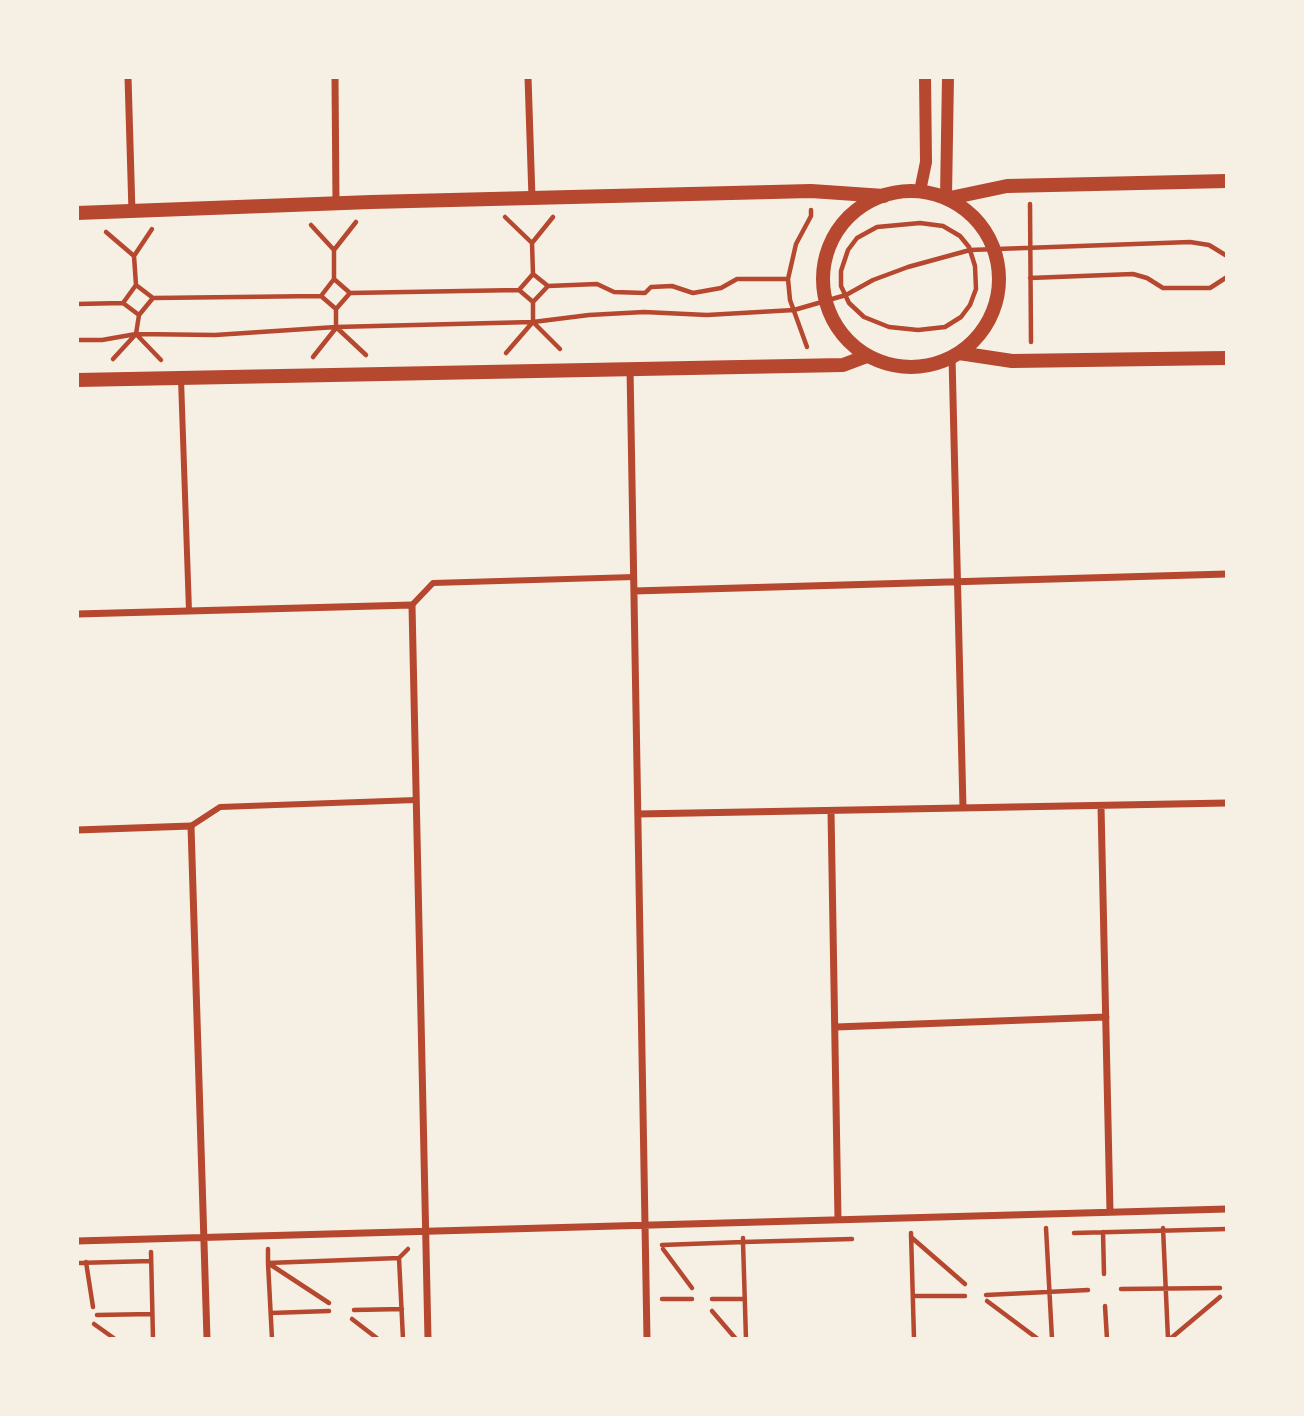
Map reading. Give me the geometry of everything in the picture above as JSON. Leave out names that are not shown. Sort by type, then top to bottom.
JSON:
[{"type":"main road","points":[[948,197],[1007,186],[1227,181]]},
{"type":"main road","points":[[80,213],[336,203],[811,191],[884,195]]},
{"type":"main road","points":[[920,191],[948,197],[962,206],[981,226],[993,249],[999,270],[998,295],[990,317],[978,337],[956,355],[938,363],[914,367],[890,365],[867,356],[849,341],[834,322],[826,301],[822,276],[826,252],[837,230],[852,212],[884,195],[920,191]]},
{"type":"main road","points":[[956,355],[1012,361],[1227,358]]},
{"type":"main road","points":[[77,380],[844,365],[867,356]]},
{"type":"street","points":[[128,77],[132,212]]},
{"type":"street","points":[[335,77],[336,203]]},
{"type":"street","points":[[528,77],[532,198]]},
{"type":"street","points":[[920,191],[926,162],[925,77]]},
{"type":"street","points":[[948,77],[948,197]]},
{"type":"street","points":[[956,355],[963,808]]},
{"type":"street","points":[[630,368],[647,1339]]},
{"type":"street","points":[[180,378],[189,611]]},
{"type":"street","points":[[634,591],[1227,574]]},
{"type":"street","points":[[77,614],[411,605],[433,583],[634,577]]},
{"type":"street","points":[[411,605],[428,1339]]},
{"type":"street","points":[[77,830],[191,826],[220,807],[416,800]]},
{"type":"street","points":[[638,814],[1227,803]]},
{"type":"street","points":[[1101,806],[1110,1212]]},
{"type":"street","points":[[831,811],[838,1220]]},
{"type":"street","points":[[191,826],[207,1339]]},
{"type":"street","points":[[836,1027],[1106,1017]]},
{"type":"street","points":[[77,1241],[1227,1209]]},
{"type":"path","points":[[1030,185],[1031,360]]},
{"type":"path","points":[[807,365],[807,341],[790,300],[788,279],[796,244],[811,216],[811,191]]},
{"type":"path","points":[[519,289],[533,274],[533,243],[569,197]]},
{"type":"path","points":[[321,296],[334,279],[334,250],[372,202]]},
{"type":"path","points":[[293,205],[334,250]]},
{"type":"path","points":[[80,213],[134,256],[136,285],[123,303]]},
{"type":"path","points":[[920,223],[943,226],[960,236],[970,250],[975,266],[976,289],[970,305],[961,317],[945,327],[918,330],[889,327],[864,317],[849,303],[841,286],[841,271],[848,250],[857,238],[877,227],[920,223]]},
{"type":"path","points":[[77,340],[102,340],[136,334],[215,335],[336,327],[533,322],[589,314],[644,312],[707,315],[794,310],[846,295],[908,267],[970,250],[1189,242],[1209,245],[1227,256]]},
{"type":"path","points":[[533,274],[548,286],[597,284],[614,292],[645,293],[651,287],[672,286],[693,293],[721,288],[737,279],[788,279]]},
{"type":"path","points":[[1030,278],[1133,274],[1147,278],[1163,288],[1210,288],[1227,277]]},
{"type":"path","points":[[334,279],[350,293],[519,289],[533,302]]},
{"type":"path","points":[[136,285],[153,298],[321,296],[336,309]]},
{"type":"path","points":[[490,371],[533,322],[533,302],[548,286]]},
{"type":"path","points":[[299,375],[336,327],[336,309],[350,293]]},
{"type":"path","points":[[136,334],[139,315],[153,298]]},
{"type":"path","points":[[77,304],[123,303],[139,315]]},
{"type":"path","points":[[533,322],[579,369]]},
{"type":"path","points":[[336,327],[386,373]]},
{"type":"path","points":[[136,334],[180,378]]},
{"type":"path","points":[[1163,1211],[1169,1339]]},
{"type":"path","points":[[1046,1214],[1052,1339]]},
{"type":"path","points":[[910,1218],[914,1339]]},
{"type":"path","points":[[1103,1232],[1104,1273]]},
{"type":"path","points":[[911,1237],[965,1283]]},
{"type":"path","points":[[692,1288],[660,1245],[743,1242],[746,1339]]},
{"type":"path","points":[[268,1264],[399,1258],[403,1339]]},
{"type":"path","points":[[77,1262],[151,1261],[153,1339]]},
{"type":"path","points":[[86,1262],[93,1307]]},
{"type":"path","points":[[268,1264],[329,1303]]},
{"type":"path","points":[[268,1264],[272,1339]]},
{"type":"path","points":[[1121,1289],[1220,1288]]},
{"type":"path","points":[[1038,1339],[986,1298],[1088,1290]]},
{"type":"path","points":[[913,1296],[965,1296]]},
{"type":"path","points":[[1169,1339],[1220,1297]]},
{"type":"path","points":[[712,1299],[745,1298]]},
{"type":"path","points":[[662,1299],[692,1299]]},
{"type":"path","points":[[1105,1306],[1107,1339]]},
{"type":"path","points":[[354,1310],[401,1309]]},
{"type":"path","points":[[271,1314],[329,1311]]},
{"type":"path","points":[[712,1311],[736,1339]]},
{"type":"path","points":[[97,1315],[152,1314]]},
{"type":"path","points":[[352,1319],[378,1339]]},
{"type":"path","points":[[94,1324],[115,1339]]}]
